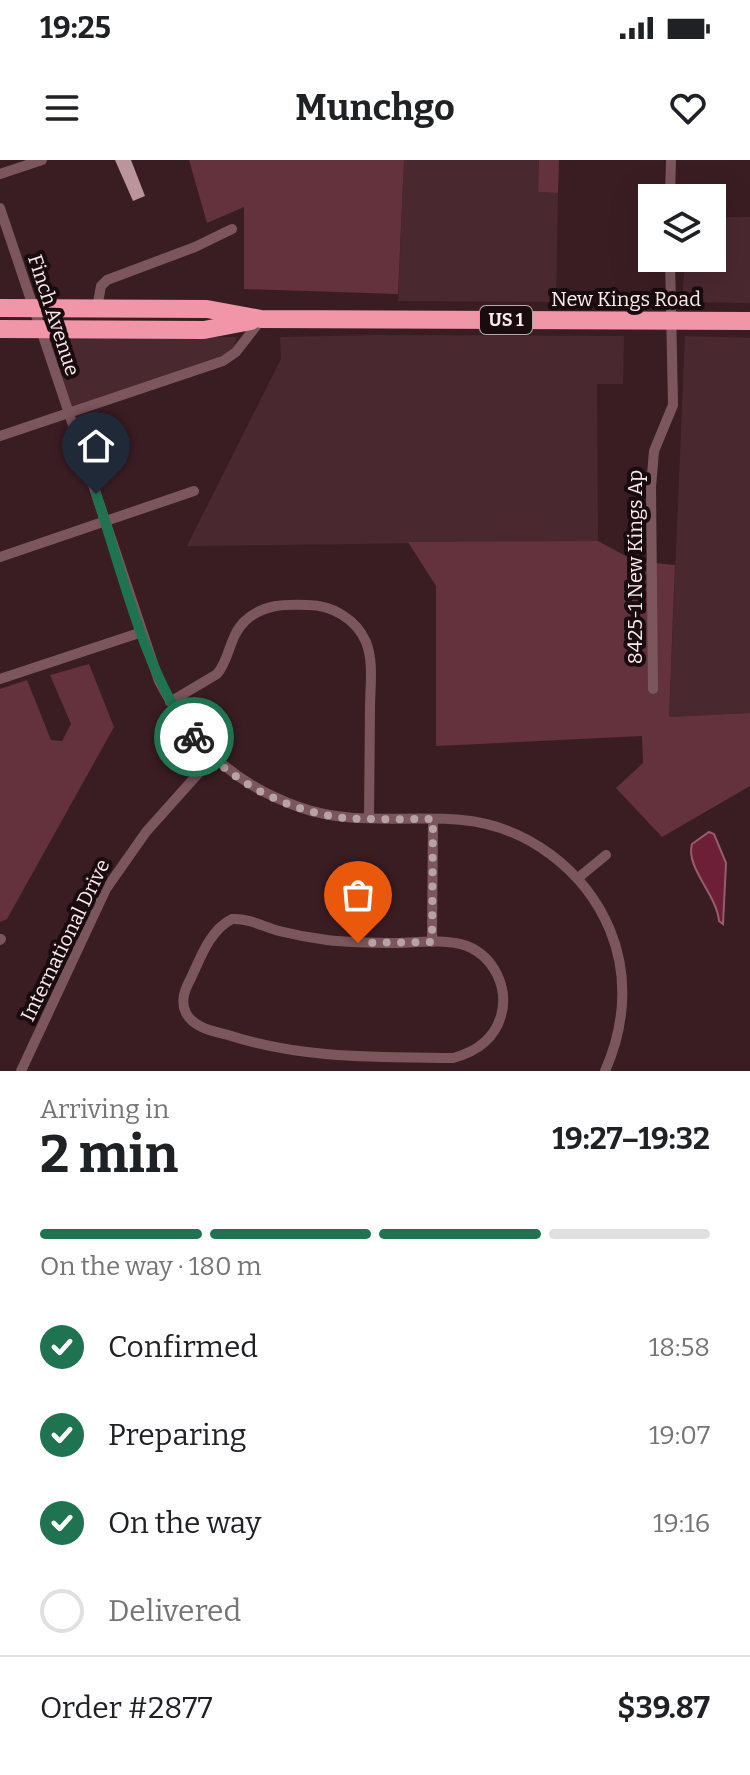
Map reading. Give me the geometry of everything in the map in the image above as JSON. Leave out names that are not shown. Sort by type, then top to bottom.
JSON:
[{"type":"highway","name":"New Kings Road","points":[[0,308],[207,309],[261,319],[750,321]]},
{"type":"highway","name":"New Kings Road","points":[[0,329],[204,330],[261,319]]},
{"type":"street","points":[[0,174],[42,160]]},
{"type":"street","points":[[670,184],[671,160]]},
{"type":"street","name":"Finch Avenue","points":[[0,208],[159,681],[183,723],[213,757],[257,789],[301,808],[346,818],[462,820],[506,830],[554,856],[587,888],[614,939],[622,978],[621,1018],[605,1071]]},
{"type":"street","points":[[97,308],[101,286],[107,280],[195,247],[232,229]]},
{"type":"street","name":"8425-1 New Kings Ap","points":[[653,689],[652,458],[673,405],[671,272]]},
{"type":"street","points":[[0,436],[223,361],[236,352],[261,319]]},
{"type":"street","points":[[0,557],[194,491]]},
{"type":"street","points":[[170,702],[217,674],[235,634],[256,612],[271,606],[318,605],[334,609],[358,627],[370,664],[369,818]]},
{"type":"street","points":[[0,679],[142,632]]},
{"type":"street","name":"International Drive","points":[[21,1071],[91,918],[112,880],[146,832],[213,757]]},
{"type":"street","points":[[432,942],[433,819]]},
{"type":"street","points":[[578,878],[606,855]]},
{"type":"street","points":[[232,919],[341,942],[432,942],[468,947],[480,953],[497,973],[502,985],[502,1010],[492,1034],[480,1047],[453,1058],[342,1057],[307,1053],[247,1041],[201,1027],[186,1013],[184,996],[187,986],[216,931],[232,919]]},
{"type":"shaded area","points":[[189,160],[404,160],[398,294],[244,289],[244,207],[207,223]]},
{"type":"shaded area","points":[[404,160],[539,160],[538,192],[558,193],[556,302],[398,301]]},
{"type":"shaded area","points":[[539,160],[559,160],[558,193],[538,192]]},
{"type":"shaded area","points":[[726,217],[750,217],[750,303],[682,302],[684,272],[726,272]]},
{"type":"shaded area","points":[[48,336],[237,337],[233,349],[218,358],[71,408]]},
{"type":"shaded area","points":[[624,336],[623,384],[597,384],[598,541],[187,546],[281,359],[280,337]]},
{"type":"shaded area","points":[[685,336],[750,338],[750,713],[669,717]]},
{"type":"shaded area","points":[[598,541],[635,561],[675,565],[669,717],[750,713],[750,786],[662,837],[616,788],[643,763],[642,736],[436,746],[436,586],[408,542]]},
{"type":"shaded area","points":[[89,664],[114,727],[7,919],[0,922],[0,689],[27,680],[51,740],[62,741],[71,724],[50,675]]},
{"type":"shaded area","points":[[709,832],[714,834],[726,863],[723,924],[719,921],[691,853],[692,844]]},
{"type":"building","points":[[115,160],[131,160],[145,196],[133,201]]},
{"type":"way so far","points":[[194,737],[239,778],[301,808],[346,818],[433,819],[432,942],[358,943]]},
{"type":"route","points":[[96,494],[159,681],[194,737]]}]
